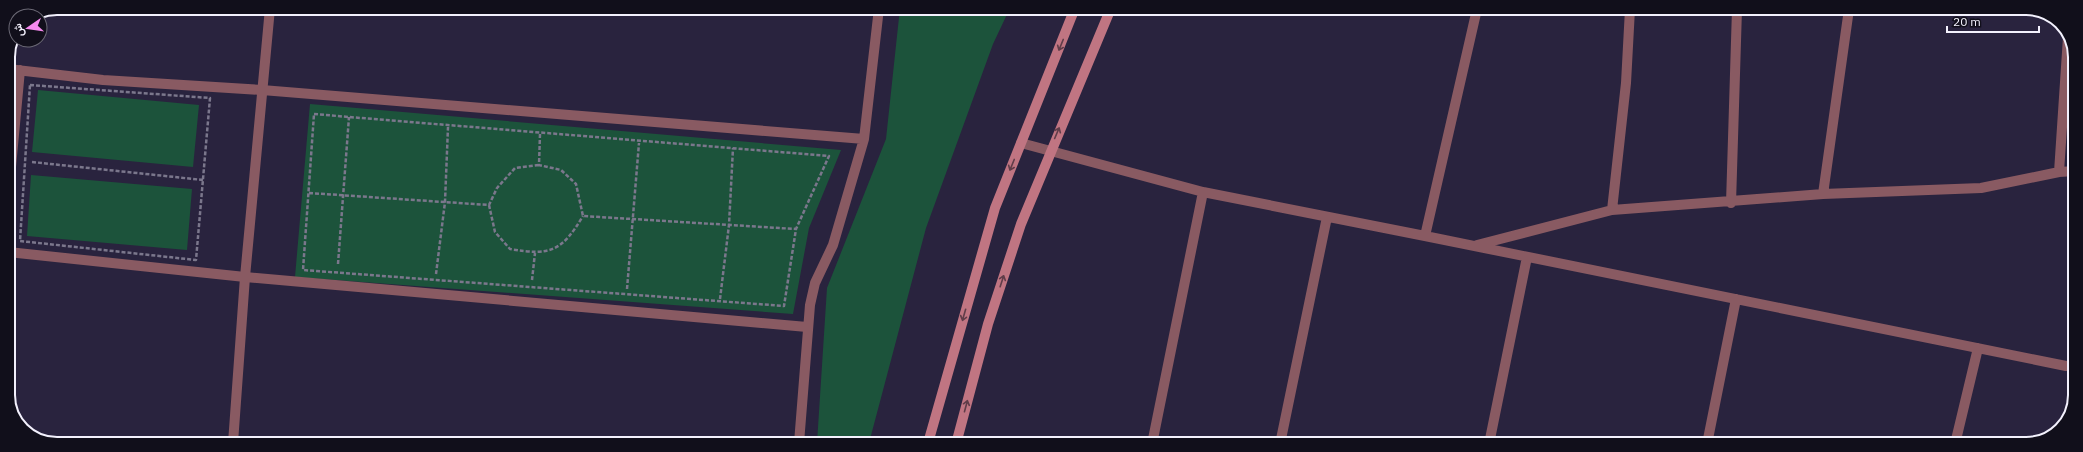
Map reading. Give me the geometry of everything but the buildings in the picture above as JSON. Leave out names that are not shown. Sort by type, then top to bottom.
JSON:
[{"type":"main road","points":[[930,437],[995,208],[1072,15]]},
{"type":"main road","points":[[958,437],[988,324],[1021,224],[1049,152],[1108,15]]},
{"type":"street","points":[[233,437],[245,277],[269,15]]},
{"type":"street","points":[[799,437],[807,327],[815,283],[833,245],[864,138],[878,15]]},
{"type":"street","points":[[1424,236],[1476,15]]},
{"type":"street","points":[[1612,210],[1626,83],[1630,15]]},
{"type":"street","points":[[1731,203],[1737,15]]},
{"type":"street","points":[[1823,194],[1848,15]]},
{"type":"street","points":[[2059,172],[2067,50]]},
{"type":"street","points":[[15,70],[103,80],[262,90],[864,138]]},
{"type":"street","points":[[15,124],[20,70]]},
{"type":"street","points":[[1021,143],[1049,152],[1203,192],[2066,366]]},
{"type":"street","points":[[1473,246],[1612,210],[1731,203],[1823,194],[1981,188],[2068,171]]},
{"type":"street","points":[[1153,437],[1203,192]]},
{"type":"street","points":[[1281,437],[1327,217]]},
{"type":"street","points":[[15,253],[245,277],[807,327]]},
{"type":"street","points":[[1490,437],[1527,257]]},
{"type":"street","points":[[1709,437],[1736,299]]},
{"type":"street","points":[[1957,437],[1978,348]]},
{"type":"path","points":[[30,85],[210,98],[203,180],[196,260],[20,241],[30,85]]},
{"type":"path","points":[[314,114],[448,125],[828,156],[796,229],[784,306],[303,270],[314,114]]},
{"type":"path","points":[[338,273],[349,117]]},
{"type":"path","points":[[436,280],[445,202],[448,125]]},
{"type":"path","points":[[539,165],[540,132]]},
{"type":"path","points":[[626,294],[634,219],[639,140]]},
{"type":"path","points":[[720,301],[729,225],[733,148]]},
{"type":"path","points":[[26,161],[203,180]]},
{"type":"path","points":[[539,165],[561,170],[576,184],[584,216],[574,232],[557,248],[535,253],[510,249],[495,232],[489,206],[497,188],[515,168],[539,165]]},
{"type":"path","points":[[309,193],[489,206]]},
{"type":"path","points":[[584,216],[796,229]]},
{"type":"path","points":[[531,287],[535,253]]},
{"type":"green space","points":[[899,15],[1007,15],[993,44],[926,228],[871,437],[817,437],[827,288],[886,139]]},
{"type":"green space","points":[[38,90],[199,105],[193,167],[32,152]]},
{"type":"green space","points":[[310,104],[841,150],[809,228],[793,314],[295,277]]},
{"type":"green space","points":[[31,175],[192,189],[187,250],[27,236]]}]
